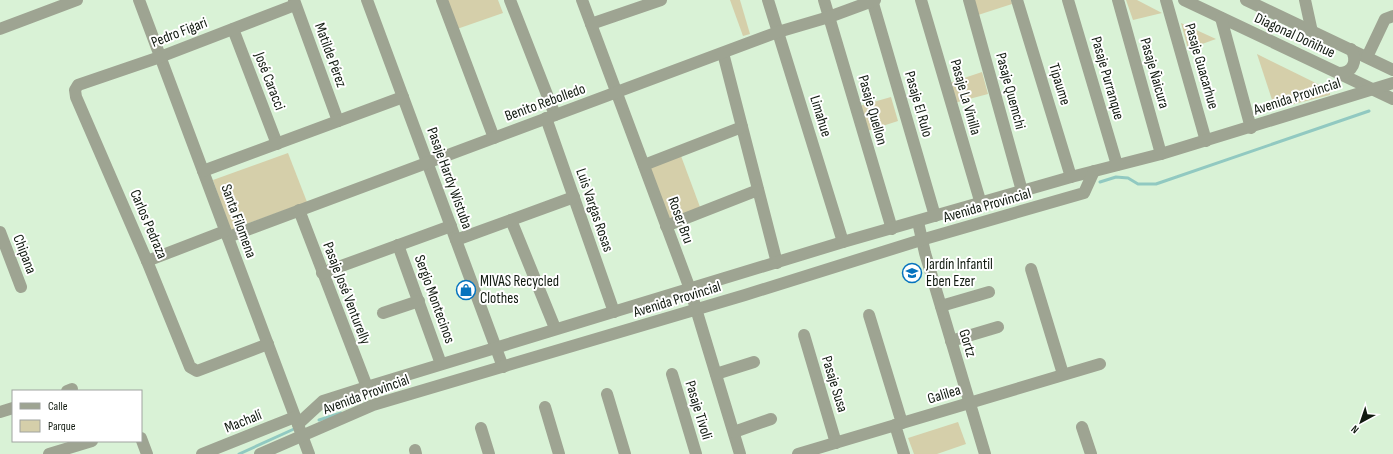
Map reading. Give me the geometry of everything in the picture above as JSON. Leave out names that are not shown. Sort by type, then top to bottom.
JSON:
[{"type":"street","points":[[0,29],[77,0]]},
{"type":"street","name":"Santa Filomena","points":[[139,0],[309,454]]},
{"type":"street","name":"Pasaje Hardy Wistuba","points":[[367,0],[503,367]]},
{"type":"street","points":[[442,0],[494,138]]},
{"type":"street","name":"Luis Vargas Rosas","points":[[510,0],[551,117],[574,197],[614,312]]},
{"type":"street","name":"Roser Bru","points":[[582,0],[690,289],[740,454]]},
{"type":"street","points":[[591,24],[661,0]]},
{"type":"street","name":"Limahue","points":[[768,0],[843,242]]},
{"type":"street","name":"Pasaje Quellon","points":[[824,0],[892,229]]},
{"type":"street","name":"Benito Rebolledo","points":[[147,261],[299,210],[778,32],[829,17],[873,0]]},
{"type":"street","name":"Pasaje El Rulo","points":[[873,0],[935,216]]},
{"type":"street","name":"Pasaje La Vinilla","points":[[921,0],[981,204]]},
{"type":"street","name":"Pasaje Quemchi","points":[[969,0],[1022,191]]},
{"type":"street","name":"Tipaume","points":[[1017,0],[1071,177]]},
{"type":"street","name":"Pasaje Purranque","points":[[1068,0],[1117,165]]},
{"type":"street","name":"Pasaje Ñaicura","points":[[1118,0],[1161,154]]},
{"type":"street","name":"Pasaje Guacarhue","points":[[1166,0],[1206,141]]},
{"type":"street","name":"Diagonal Doñihue","points":[[1184,0],[1393,99]]},
{"type":"street","name":"Diagonal Doñihue","points":[[1246,0],[1393,70]]},
{"type":"street","points":[[1305,0],[1312,32]]},
{"type":"street","name":"Pedro Figari","points":[[75,90],[78,84],[160,57],[233,29],[295,2]]},
{"type":"street","name":"Matilde Pérez","points":[[295,2],[338,121]]},
{"type":"street","points":[[1367,57],[1385,20],[1393,16]]},
{"type":"street","points":[[1221,18],[1252,128]]},
{"type":"street","name":"José Caracci","points":[[233,29],[277,144]]},
{"type":"street","points":[[1341,99],[1348,86],[1343,75],[1354,64],[1354,56],[1351,49]]},
{"type":"street","points":[[723,53],[777,263]]},
{"type":"street","name":"Avenida Provincial","points":[[296,420],[323,401],[555,328],[614,312],[843,242],[918,222],[1071,177],[1161,154],[1252,128],[1393,82]]},
{"type":"street","name":"Carlos Pedraza","points":[[75,90],[76,97],[147,261],[190,368],[193,371],[198,371],[268,344]]},
{"type":"street","points":[[203,171],[403,97]]},
{"type":"street","points":[[644,165],[742,127]]},
{"type":"street","name":"Avenida Provincial","points":[[260,454],[373,405],[697,310],[921,240],[1084,194],[1094,171]]},
{"type":"street","points":[[666,226],[758,190]]},
{"type":"street","points":[[456,240],[574,197]]},
{"type":"street","name":"Pasaje José Venturelly","points":[[299,210],[367,387]]},
{"type":"street","points":[[511,220],[555,328]]},
{"type":"street","name":"Gortz","points":[[918,222],[921,240],[985,454]]},
{"type":"street","points":[[322,273],[451,226]]},
{"type":"street","name":"Chipana","points":[[0,232],[21,287]]},
{"type":"street","name":"Sergio Montecinos","points":[[398,245],[441,364]]},
{"type":"street","points":[[1031,269],[1063,374]]},
{"type":"street","points":[[941,306],[989,292]]},
{"type":"street","points":[[383,313],[419,301]]},
{"type":"street","points":[[869,315],[898,424],[904,454]]},
{"type":"street","points":[[951,341],[998,327]]},
{"type":"street","name":"Pasaje Susa","points":[[804,335],[836,442]]},
{"type":"street","points":[[716,374],[754,362]]},
{"type":"street","name":"Galilea","points":[[798,454],[1100,364]]},
{"type":"street","name":"Pasaje Tivoli","points":[[672,374],[696,454]]},
{"type":"street","points":[[607,394],[625,454]]},
{"type":"street","points":[[545,407],[559,454]]},
{"type":"street","points":[[0,412],[12,408]]},
{"type":"street","points":[[734,432],[771,419]]},
{"type":"street","name":"Machalí","points":[[202,454],[296,420]]},
{"type":"street","points":[[1082,427],[1091,454]]},
{"type":"street","points":[[481,428],[488,454]]},
{"type":"street","points":[[142,440],[148,454]]},
{"type":"street","points":[[49,454],[89,442]]},
{"type":"green space","points":[[447,0],[498,0],[503,13],[457,29]]},
{"type":"green space","points":[[730,0],[740,0],[750,34],[743,36]]},
{"type":"green space","points":[[972,0],[1011,0],[1012,4],[978,15]]},
{"type":"green space","points":[[1126,0],[1137,0],[1162,13],[1133,20]]},
{"type":"green space","points":[[1181,23],[1216,39],[1188,49]]},
{"type":"green space","points":[[1257,54],[1330,90],[1330,95],[1275,109]]},
{"type":"green space","points":[[982,72],[988,94],[954,103],[949,83]]},
{"type":"green space","points":[[891,97],[898,121],[864,132],[856,107]]},
{"type":"green space","points":[[288,153],[307,202],[230,230],[213,180]]},
{"type":"green space","points":[[681,156],[700,207],[670,220],[649,168]]},
{"type":"green space","points":[[958,422],[966,444],[937,454],[914,454],[908,438]]},
{"type":"waterway","points":[[1100,182],[1116,177],[1128,178],[1138,184],[1156,184],[1369,111]]},
{"type":"waterway","points":[[319,420],[341,413]]},
{"type":"waterway","points":[[239,454],[294,429]]},
{"type":"place","name":"Jardín Infantil Eben Ezer","points":[[912,273]]},
{"type":"place","name":"MIVAS Recycled Clothes","points":[[466,290]]}]
